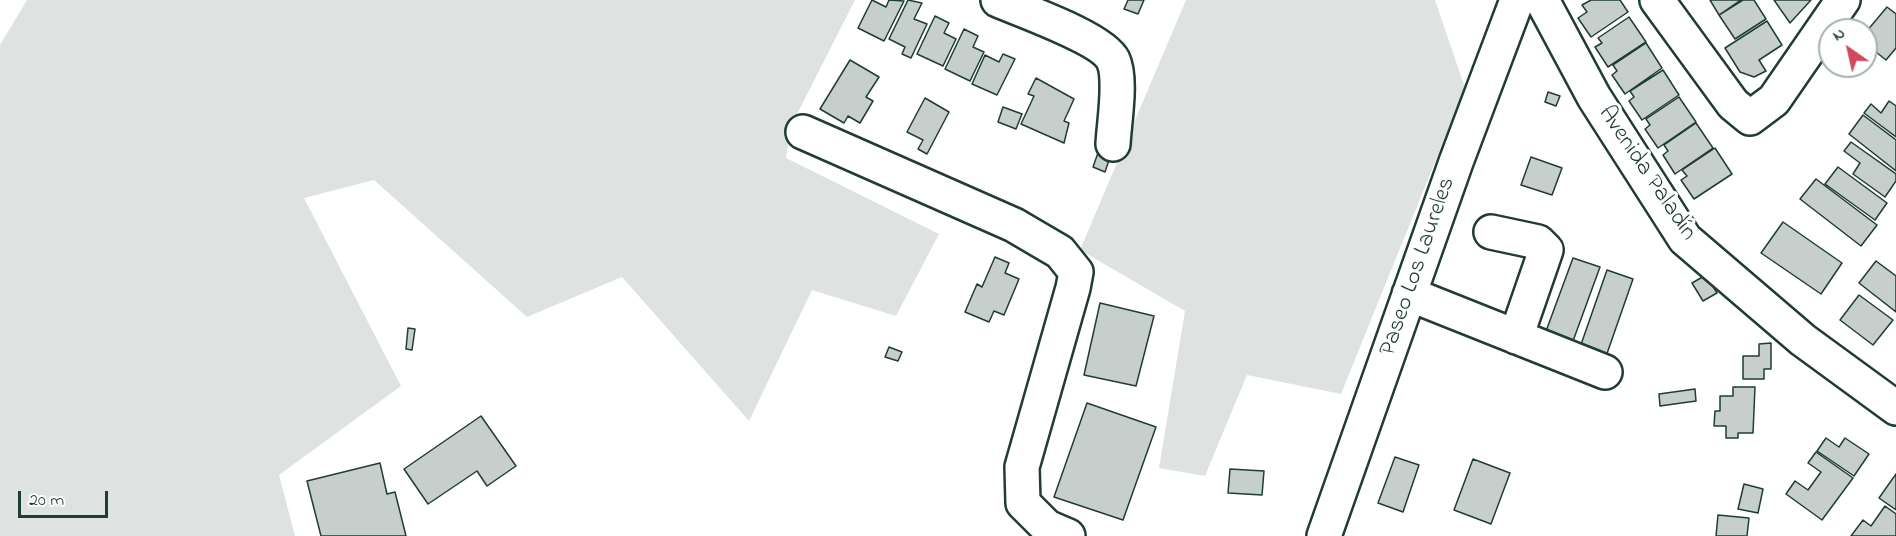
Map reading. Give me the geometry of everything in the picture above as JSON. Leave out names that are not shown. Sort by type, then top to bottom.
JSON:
[{"type":"street","points":[[998,0],[1091,40],[1113,60],[1117,82],[1113,144]]},
{"type":"street","name":"Paseo Los Laureles","points":[[1324,536],[1517,0]]},
{"type":"street","name":"Avenida Paladín","points":[[1542,0],[1594,98],[1686,239],[1803,340],[1896,408]]},
{"type":"street","points":[[1657,0],[1732,104],[1750,118],[1774,100],[1843,0]]},
{"type":"street","points":[[803,132],[1014,225],[1060,252],[1076,272],[1022,467],[1023,503],[1047,527],[1068,536]]},
{"type":"street","points":[[1491,232],[1538,242],[1546,250],[1516,337]]},
{"type":"street","points":[[1410,294],[1605,372]]},
{"type":"shaded area","points":[[27,0],[855,0],[791,126],[786,158],[939,234],[896,316],[812,290],[749,421],[622,277],[527,317],[374,180],[304,198],[401,386],[279,475],[295,536],[0,536],[0,45]]},
{"type":"shaded area","points":[[1186,0],[1435,0],[1465,88],[1341,394],[1247,375],[1205,476],[1159,468],[1185,311],[1080,250]]},
{"type":"building","points":[[872,0],[886,7],[889,0],[904,1],[884,41],[858,28]]},
{"type":"building","points":[[908,0],[922,3],[914,19],[927,24],[911,58],[902,54],[905,47],[889,39]]},
{"type":"building","points":[[1128,0],[1144,0],[1138,14],[1124,9]]},
{"type":"building","points":[[1591,0],[1620,0],[1628,12],[1591,37],[1578,18],[1587,12],[1582,5]]},
{"type":"building","points":[[1710,0],[1741,0],[1719,15]]},
{"type":"building","points":[[1743,0],[1754,0],[1766,19],[1735,39],[1719,15]]},
{"type":"building","points":[[1774,0],[1811,0],[1790,23]]},
{"type":"building","points":[[1887,7],[1896,14],[1896,48],[1886,60],[1878,54],[1878,18]]},
{"type":"building","points":[[935,16],[949,23],[944,33],[956,39],[943,66],[917,54]]},
{"type":"building","points":[[1629,17],[1646,42],[1608,67],[1595,47],[1602,43],[1598,38]]},
{"type":"building","points":[[1767,21],[1782,45],[1759,60],[1766,71],[1754,77],[1740,72],[1725,48]]},
{"type":"building","points":[[964,29],[978,36],[973,47],[984,52],[970,81],[945,69]]},
{"type":"building","points":[[1646,43],[1662,68],[1625,94],[1612,75],[1617,71],[1613,65]]},
{"type":"building","points":[[1003,54],[1015,59],[997,95],[972,84],[985,55],[999,62]]},
{"type":"building","points":[[850,60],[879,77],[866,97],[873,101],[860,123],[848,116],[844,123],[820,109]]},
{"type":"building","points":[[1663,70],[1679,95],[1642,120],[1629,101],[1634,97],[1630,91]]},
{"type":"building","points":[[1036,78],[1074,99],[1064,121],[1069,123],[1064,143],[1021,124],[1034,96],[1028,94]]},
{"type":"building","points":[[1548,92],[1560,96],[1556,106],[1545,102]]},
{"type":"building","points":[[1679,97],[1696,122],[1658,148],[1645,129],[1650,125],[1646,119]]},
{"type":"building","points":[[925,98],[949,112],[927,154],[918,149],[923,140],[907,132]]},
{"type":"building","points":[[1889,101],[1896,106],[1896,137],[1864,113],[1871,104],[1881,113]]},
{"type":"building","points":[[1003,107],[1022,114],[1016,129],[998,122]]},
{"type":"building","points":[[1863,115],[1896,140],[1896,171],[1849,134]]},
{"type":"building","points":[[1696,123],[1713,148],[1675,174],[1663,155],[1668,151],[1664,145]]},
{"type":"building","points":[[1851,142],[1896,174],[1896,181],[1885,197],[1853,174],[1860,163],[1844,151]]},
{"type":"building","points":[[1715,148],[1732,174],[1694,199],[1681,180],[1687,176],[1682,170]]},
{"type":"building","points":[[1099,150],[1111,154],[1105,172],[1093,167]]},
{"type":"building","points":[[1531,157],[1562,168],[1552,195],[1521,185]]},
{"type":"building","points":[[1838,167],[1887,203],[1875,220],[1825,184]]},
{"type":"building","points":[[1816,179],[1877,225],[1861,246],[1800,199]]},
{"type":"building","points":[[1783,222],[1842,263],[1821,294],[1761,253]]},
{"type":"building","points":[[995,257],[1009,263],[1005,273],[1019,279],[1004,315],[994,311],[989,322],[965,312],[977,284],[982,287]]},
{"type":"building","points":[[1573,258],[1600,267],[1569,352],[1542,342]]},
{"type":"building","points":[[1876,261],[1896,276],[1896,312],[1859,283]]},
{"type":"building","points":[[1607,270],[1633,279],[1603,365],[1577,356]]},
{"type":"building","points":[[1706,275],[1717,293],[1703,301],[1692,283]]},
{"type":"building","points":[[1859,295],[1893,320],[1873,345],[1840,320]]},
{"type":"building","points":[[1100,303],[1154,316],[1136,386],[1084,375]]},
{"type":"building","points":[[408,328],[415,329],[412,350],[406,349]]},
{"type":"building","points":[[1771,343],[1771,369],[1764,369],[1764,379],[1743,379],[1743,356],[1759,356],[1759,344]]},
{"type":"building","points":[[889,347],[902,352],[898,361],[885,357]]},
{"type":"building","points":[[1733,387],[1755,387],[1753,433],[1738,433],[1738,438],[1726,438],[1726,426],[1714,426],[1715,411],[1720,411],[1720,396],[1733,396]]},
{"type":"building","points":[[1695,389],[1696,401],[1660,406],[1659,394]]},
{"type":"building","points":[[1087,403],[1156,427],[1123,520],[1054,497]]},
{"type":"building","points":[[481,416],[516,466],[487,486],[477,471],[428,504],[404,469]]},
{"type":"building","points":[[1826,438],[1839,447],[1845,438],[1869,454],[1854,476],[1817,451]]},
{"type":"building","points":[[1816,452],[1853,478],[1822,520],[1786,494],[1795,481],[1808,490],[1821,472],[1808,463]]},
{"type":"building","points":[[1395,457],[1419,465],[1403,512],[1378,503]]},
{"type":"building","points":[[1473,459],[1510,473],[1491,524],[1454,510]]},
{"type":"building","points":[[380,463],[387,494],[395,492],[406,536],[321,536],[307,481]]},
{"type":"building","points":[[1230,469],[1264,471],[1262,495],[1228,493]]},
{"type":"building","points":[[1896,474],[1896,510],[1879,498]]},
{"type":"building","points":[[1744,484],[1763,489],[1758,513],[1738,509]]},
{"type":"building","points":[[1885,506],[1896,514],[1896,536],[1851,536],[1863,520],[1871,526]]},
{"type":"building","points":[[1718,515],[1749,518],[1747,536],[1716,536]]}]
